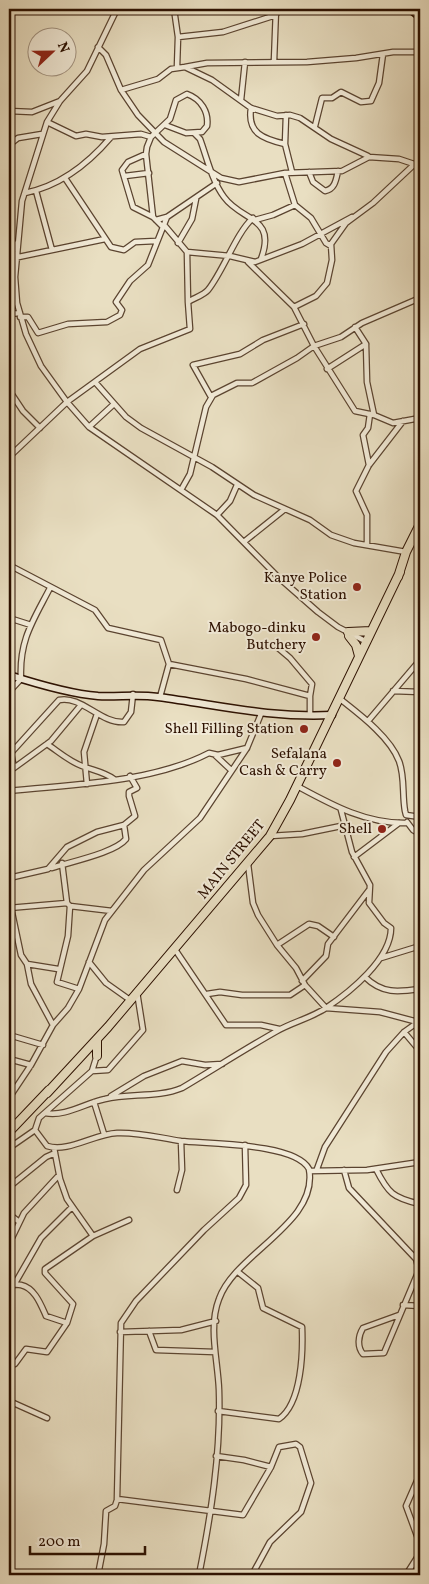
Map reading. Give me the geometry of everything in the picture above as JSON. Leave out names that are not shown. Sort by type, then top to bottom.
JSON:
[{"type":"highway","name":"MAIN STREET","points":[[344,689],[400,572],[406,552],[420,524]]},
{"type":"highway","name":"MAIN STREET","points":[[89,1046],[97,1040],[270,836],[332,715],[400,572]]},
{"type":"highway","points":[[349,634],[371,632]]},
{"type":"highway","points":[[349,634],[356,645],[359,656]]},
{"type":"highway","name":"MAIN STREET","points":[[89,1046],[128,1002]]},
{"type":"highway","points":[[82,1057],[97,1057],[97,1040]]},
{"type":"highway","points":[[9,1132],[82,1057],[89,1046]]},
{"type":"highway","points":[[47,1093],[89,1046]]},
{"type":"street","points":[[117,9],[81,79],[60,101],[42,134],[22,201],[15,277],[20,315],[41,366],[67,402],[89,427],[217,514],[277,576],[318,612],[349,634],[367,643]]},
{"type":"street","points":[[174,9],[178,37],[177,67]]},
{"type":"street","points":[[274,61],[276,9]]},
{"type":"street","points":[[410,9],[420,17]]},
{"type":"street","points":[[178,37],[223,32],[276,16]]},
{"type":"street","points":[[98,47],[110,61],[121,90],[132,108],[156,134],[164,142],[212,170],[218,176],[239,182],[292,172],[338,171],[344,170],[369,157]]},
{"type":"street","points":[[121,90],[158,79],[177,67],[207,63],[356,58],[420,52]]},
{"type":"street","points":[[314,126],[322,98],[332,98],[341,92],[362,102],[371,101],[379,83],[383,54]]},
{"type":"street","points":[[241,100],[245,62]]},
{"type":"street","points":[[184,67],[212,80],[251,108],[277,116],[286,115],[300,118],[331,139],[369,157],[394,158],[420,166]]},
{"type":"street","points":[[47,122],[76,136],[86,134],[111,137],[141,134],[151,136],[156,134],[165,125],[176,100],[182,95],[190,94],[204,108],[208,120],[206,128],[195,134],[186,133],[165,125]]},
{"type":"street","points":[[9,111],[32,112],[60,101]]},
{"type":"street","points":[[251,108],[250,122],[255,130],[266,139],[285,144]]},
{"type":"street","points":[[286,115],[285,144],[292,172]]},
{"type":"street","points":[[9,145],[18,138],[42,134]]},
{"type":"street","points":[[195,134],[200,139],[216,184],[224,198],[254,219],[266,239],[261,259]]},
{"type":"street","points":[[151,136],[146,154],[154,218]]},
{"type":"street","points":[[25,193],[36,191],[65,178],[89,161],[111,137]]},
{"type":"street","points":[[146,154],[125,166],[122,170],[133,207],[154,218],[187,252],[230,256],[248,262],[294,308],[314,346],[353,409],[372,414],[390,422],[420,418]]},
{"type":"street","points":[[248,262],[302,244],[352,217],[373,203],[420,159]]},
{"type":"street","points":[[309,172],[313,182],[324,191],[332,188],[335,184],[338,171]]},
{"type":"street","points":[[125,176],[149,173]]},
{"type":"street","points":[[285,173],[295,205],[311,218],[331,246]]},
{"type":"street","points":[[154,218],[167,217],[197,198],[216,184],[218,176]]},
{"type":"street","points":[[65,178],[111,247],[124,250],[136,242],[156,241]]},
{"type":"street","points":[[36,191],[52,250]]},
{"type":"street","points":[[178,243],[192,219],[197,198]]},
{"type":"street","points":[[188,302],[208,290],[230,256],[243,228],[254,219],[273,215],[295,205]]},
{"type":"street","points":[[9,314],[28,317],[38,333],[68,324],[100,324],[112,320],[122,313],[116,302],[130,281],[148,265],[167,217]]},
{"type":"street","points":[[294,308],[316,296],[328,283],[332,260],[331,246],[336,236],[352,217]]},
{"type":"street","points":[[9,233],[18,251]]},
{"type":"street","points":[[9,258],[17,258],[105,239]]},
{"type":"street","points":[[9,457],[67,402],[142,348],[190,329],[187,252]]},
{"type":"street","points":[[9,278],[15,277]]},
{"type":"street","points":[[181,490],[190,474],[211,397],[237,383],[252,383],[297,358],[314,346],[341,337],[355,327],[420,298]]},
{"type":"street","points":[[211,397],[192,366],[240,354],[263,340],[304,324]]},
{"type":"street","points":[[355,327],[366,344],[367,382],[372,414],[367,420],[368,428],[363,435],[369,466]]},
{"type":"street","points":[[328,369],[366,344]]},
{"type":"street","points":[[95,382],[126,417],[141,428],[194,457],[237,485],[310,520],[331,535],[354,544],[406,552]]},
{"type":"street","points":[[9,390],[23,411],[40,428]]},
{"type":"street","points":[[89,427],[114,404]]},
{"type":"street","points":[[367,545],[367,515],[356,491],[369,466],[403,421]]},
{"type":"street","points":[[217,514],[230,501],[237,485]]},
{"type":"street","points":[[245,541],[285,509]]},
{"type":"street","points":[[9,565],[95,610],[108,628],[161,640],[169,664],[160,697]]},
{"type":"street","points":[[9,692],[21,679],[20,657],[31,625],[50,588]]},
{"type":"street","points":[[9,618],[31,625]]},
{"type":"street","points":[[277,647],[312,684],[310,714]]},
{"type":"street","points":[[368,722],[420,660]]},
{"type":"street","points":[[169,664],[246,679],[310,696]]},
{"type":"street","points":[[9,675],[72,693],[99,696],[133,694],[261,714],[332,715]]},
{"type":"street","points":[[393,691],[420,692]]},
{"type":"street","points":[[14,768],[11,753],[59,700],[65,699],[97,714],[124,722],[130,712],[133,694]]},
{"type":"street","points":[[340,698],[368,722],[399,761],[407,823]]},
{"type":"street","points":[[9,770],[47,744],[81,705]]},
{"type":"street","points":[[88,784],[84,767],[85,746],[97,714]]},
{"type":"street","points":[[9,1098],[31,1065],[53,1025],[68,1008],[79,989],[105,920],[144,870],[200,818],[246,748],[261,714]]},
{"type":"street","points":[[47,744],[67,759],[84,767],[99,770],[114,779]]},
{"type":"street","points":[[9,791],[88,784],[130,776],[152,775],[209,753],[214,754],[246,748]]},
{"type":"street","points":[[214,754],[232,770]]},
{"type":"street","points":[[48,869],[57,862],[64,850],[97,832],[124,826],[135,816],[128,796],[130,792],[137,788],[130,776]]},
{"type":"street","points":[[297,786],[341,810],[368,818],[407,823],[420,834]]},
{"type":"street","points":[[45,1112],[63,1113],[105,1099],[171,1092],[280,1029],[326,1008],[365,977],[380,958],[391,938],[391,928],[370,905],[370,889],[367,877],[354,857],[341,810]]},
{"type":"street","points":[[406,816],[420,817]]},
{"type":"street","points":[[354,857],[399,823]]},
{"type":"street","points":[[270,836],[302,834],[346,825]]},
{"type":"street","points":[[9,878],[48,869],[120,845],[126,839],[124,826]]},
{"type":"street","points":[[64,850],[62,864],[69,905],[68,936],[56,982],[79,989]]},
{"type":"street","points":[[248,864],[255,910],[277,945],[296,968],[304,983],[326,1008],[380,1012],[419,1022]]},
{"type":"street","points":[[207,994],[220,992],[242,995],[281,993],[290,995],[304,983],[326,956],[328,944],[370,889]]},
{"type":"street","points":[[9,898],[21,954],[27,964],[31,984],[53,1025]]},
{"type":"street","points":[[10,908],[69,905],[112,912]]},
{"type":"street","points":[[277,945],[309,924],[318,926],[334,937]]},
{"type":"street","points":[[380,958],[420,946]]},
{"type":"street","points":[[174,948],[207,994],[226,1025],[261,1025],[280,1029]]},
{"type":"street","points":[[89,962],[106,983],[128,1002]]},
{"type":"street","points":[[27,964],[58,969]]},
{"type":"street","points":[[365,977],[377,988],[406,991],[420,989]]},
{"type":"street","points":[[92,1071],[108,1070],[140,1035],[143,1024],[137,991]]},
{"type":"street","points":[[317,1169],[324,1146],[386,1052],[404,1032],[419,1022]]},
{"type":"street","points":[[404,1032],[420,1051]]},
{"type":"street","points":[[9,1035],[43,1045]]},
{"type":"street","points":[[89,1046],[97,1057],[92,1071],[45,1112],[35,1124],[35,1130],[47,1146],[55,1151],[59,1175],[72,1207],[93,1236]]},
{"type":"street","points":[[9,1059],[31,1065]]},
{"type":"street","points":[[105,1099],[144,1076],[182,1061],[205,1065],[222,1064]]},
{"type":"street","points":[[94,1102],[104,1134]]},
{"type":"street","points":[[9,1148],[35,1130]]},
{"type":"street","points":[[9,1187],[55,1151],[104,1134],[141,1134],[181,1141],[245,1145],[297,1160],[308,1166],[310,1171],[308,1195],[299,1209],[238,1272],[221,1293],[216,1307],[215,1352],[219,1389],[216,1456],[211,1512],[199,1575]]},
{"type":"street","points":[[177,1190],[182,1170],[181,1141]]},
{"type":"street","points":[[98,1575],[104,1544],[106,1511],[115,1506],[117,1500],[120,1332],[124,1317],[132,1306],[204,1230],[239,1198],[246,1185],[245,1145]]},
{"type":"street","points":[[310,1171],[317,1169],[376,1169],[420,1162]]},
{"type":"street","points":[[376,1169],[390,1193],[400,1199],[420,1204]]},
{"type":"street","points":[[344,1170],[348,1188],[418,1264],[417,1278],[399,1314],[384,1353],[378,1355],[364,1354],[361,1351],[359,1339],[363,1328],[399,1314]]},
{"type":"street","points":[[9,1244],[18,1221],[59,1175]]},
{"type":"street","points":[[67,1323],[46,1316],[41,1304],[29,1290],[22,1285],[11,1284],[41,1238],[72,1207]]},
{"type":"street","points":[[9,1214],[18,1221]]},
{"type":"street","points":[[9,1365],[15,1364],[26,1349],[47,1352],[67,1323],[73,1304],[45,1273],[45,1269],[93,1236],[130,1220]]},
{"type":"street","points":[[218,1411],[280,1419],[295,1394],[298,1384],[302,1327],[262,1308],[258,1288],[238,1272]]},
{"type":"street","points":[[403,1305],[420,1306]]},
{"type":"street","points":[[120,1332],[181,1330],[216,1321]]},
{"type":"street","points":[[149,1331],[156,1350],[215,1352]]},
{"type":"street","points":[[9,1401],[47,1418]]},
{"type":"street","points":[[117,1500],[211,1512],[244,1514],[271,1467],[279,1447],[296,1444],[300,1447],[311,1483],[301,1512],[270,1542],[252,1575]]},
{"type":"street","points":[[216,1456],[244,1460],[271,1467]]},
{"type":"street","points":[[420,1474],[406,1506],[420,1544]]},
{"type":"street","points":[[406,1575],[420,1553]]},
{"type":"street","points":[[142,1575],[151,1573],[162,1575]]},
{"type":"place","name":"Kanye Police Station","points":[[357,587]]},
{"type":"place","name":"Mabogo-dinku Butchery","points":[[316,637]]},
{"type":"place","name":"Shell Filling Station","points":[[304,729]]},
{"type":"place","name":"Sefalana Cash & Carry","points":[[337,763]]},
{"type":"place","name":"Shell","points":[[382,829]]}]
